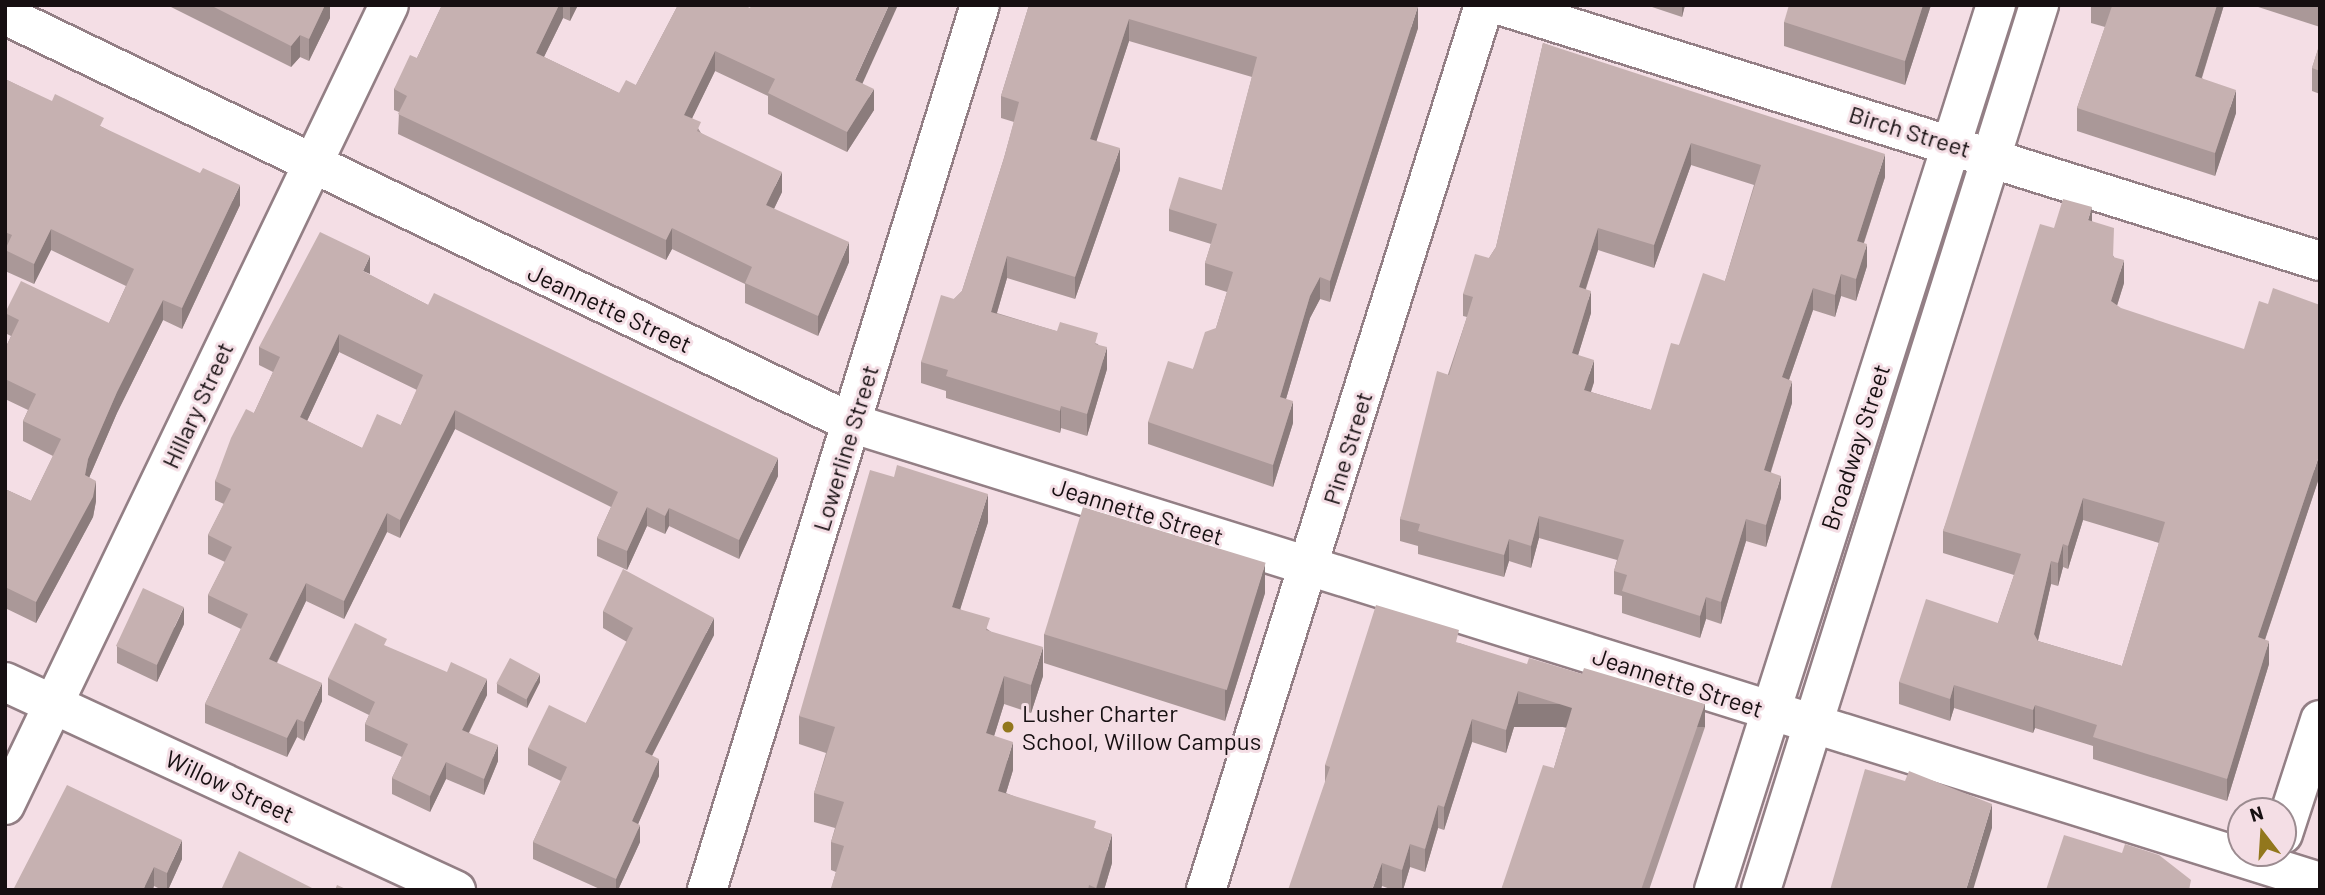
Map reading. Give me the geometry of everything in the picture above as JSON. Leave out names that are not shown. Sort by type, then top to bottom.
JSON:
[{"type":"street","name":"Hillary Street","points":[[5,805],[389,5]]},
{"type":"street","name":"Lowerline Street","points":[[707,890],[854,424],[980,5]]},
{"type":"street","name":"Pine Street","points":[[1206,890],[1311,563],[1484,5]]},
{"type":"street","name":"Birch Street","points":[[1499,5],[1952,143],[2320,261]]},
{"type":"street","name":"Broadway Street","points":[[1714,890],[1996,5]]},
{"type":"street","name":"Broadway Street","points":[[1761,890],[2039,5]]},
{"type":"street","name":"Jeannette Street","points":[[5,15],[854,424],[1311,563],[1770,711],[2227,847]]},
{"type":"street","name":"Willow Street","points":[[5,682],[456,890]]},
{"type":"street","points":[[2295,797],[2320,720]]},
{"type":"street","name":"Jeannette Street","points":[[2287,867],[2320,882]]},
{"type":"building","points":[[210,5],[325,5],[309,39],[300,35],[291,46]]},
{"type":"building","points":[[442,5],[559,5],[536,53],[619,93],[626,80],[636,85],[678,5],[744,5],[750,8],[751,5],[889,5],[855,80],[874,89],[847,132],[768,93],[775,79],[715,51],[684,115],[701,122],[697,131],[782,172],[766,205],[849,242],[818,316],[745,283],[752,267],[672,228],[666,240],[398,114],[407,96],[394,89],[410,55],[417,58]]},
{"type":"building","points":[[1029,5],[1418,6],[1330,281],[1320,277],[1310,296],[1280,397],[1293,401],[1273,465],[1148,422],[1168,361],[1193,369],[1205,332],[1216,328],[1233,272],[1205,263],[1217,224],[1169,209],[1179,177],[1222,190],[1257,57],[1129,19],[1090,139],[1120,148],[1075,277],[1007,256],[991,312],[1057,331],[1060,322],[1098,333],[1095,344],[1107,347],[1087,414],[1061,406],[1060,411],[946,376],[948,370],[921,362],[941,295],[954,299],[962,291],[1004,158],[1019,102],[1001,96]]},
{"type":"building","points":[[1789,5],[1923,5],[1905,61],[1784,22]]},
{"type":"building","points":[[2109,5],[2217,5],[2195,76],[2236,90],[2215,153],[2077,108],[2112,6]]},
{"type":"building","points":[[1543,43],[1885,154],[1857,241],[1867,244],[1856,279],[1841,274],[1835,295],[1813,288],[1782,377],[1792,381],[1764,470],[1781,476],[1766,525],[1746,519],[1721,602],[1706,597],[1700,616],[1622,591],[1627,575],[1614,571],[1624,540],[1539,516],[1531,546],[1509,539],[1504,555],[1418,531],[1420,524],[1400,519],[1437,371],[1449,375],[1473,297],[1463,294],[1475,254],[1489,258],[1496,247]],"holes":[[[1691,143],[1761,165],[1725,281],[1703,273],[1679,345],[1671,343],[1651,410],[1584,390],[1594,360],[1572,353],[1591,291],[1579,287],[1598,228],[1654,245]]]},
{"type":"building","points":[[2320,43],[2320,71],[2312,68]]},
{"type":"building","points":[[5,79],[52,101],[55,94],[104,118],[100,126],[200,173],[203,168],[240,185],[182,308],[163,300],[117,392],[88,459],[85,475],[96,481],[93,497],[36,602],[5,587],[5,489],[31,501],[61,439],[23,421],[36,394],[5,379],[5,349],[19,320],[5,313],[21,281],[109,323],[134,269],[51,229],[34,264],[5,250],[12,235],[5,232]]},
{"type":"building","points":[[2063,199],[2092,207],[2088,220],[2114,228],[2113,257],[2124,260],[2111,301],[2121,308],[2244,349],[2259,301],[2268,304],[2273,288],[2320,305],[2320,453],[2258,637],[2269,641],[2227,779],[2093,737],[2097,725],[2035,705],[2033,710],[1954,685],[1950,699],[1899,682],[1926,599],[1998,623],[2021,554],[1943,531],[2040,224],[2054,228]],"holes":[[[2083,498],[2165,522],[2122,666],[2038,641],[2034,634],[2051,561],[2058,563],[2063,544],[2068,546]]]},
{"type":"building","points":[[320,232],[370,256],[363,271],[428,305],[434,293],[778,458],[739,540],[669,508],[665,516],[647,507],[627,551],[597,538],[618,492],[455,410],[400,520],[387,513],[344,601],[306,583],[269,659],[322,683],[304,722],[297,719],[287,738],[205,704],[248,614],[208,595],[232,547],[208,535],[231,489],[215,481],[231,438],[246,409],[254,413],[280,357],[259,347]],"holes":[[[339,334],[423,375],[401,425],[377,414],[362,448],[300,417]]]},
{"type":"building","points":[[897,465],[988,494],[952,607],[990,618],[986,630],[1043,647],[1031,685],[1004,676],[986,733],[1013,742],[998,791],[1096,821],[1094,828],[1112,834],[1096,888],[1089,885],[1088,890],[831,888],[844,846],[831,842],[844,802],[814,793],[835,727],[799,716],[870,470],[894,477]]},
{"type":"building","points":[[1083,507],[1266,563],[1227,690],[1044,634]]},
{"type":"building","points":[[623,569],[714,618],[645,752],[659,759],[632,821],[640,825],[616,879],[533,842],[567,767],[528,748],[549,705],[586,723],[633,628],[603,611]]},
{"type":"building","points":[[143,588],[184,607],[157,665],[116,646]]},
{"type":"building","points":[[1376,605],[1459,630],[1456,642],[1527,664],[1529,658],[1582,674],[1584,668],[1705,704],[1641,890],[1501,890],[1543,765],[1554,768],[1572,708],[1518,691],[1506,730],[1472,719],[1444,807],[1438,805],[1425,849],[1410,844],[1402,870],[1382,863],[1372,890],[1288,890],[1330,767],[1325,765]]},
{"type":"building","points":[[355,623],[387,639],[384,645],[447,672],[451,662],[487,679],[462,730],[498,745],[484,779],[446,762],[430,796],[392,778],[408,744],[365,724],[375,702],[328,678]]},
{"type":"building","points":[[510,658],[540,674],[526,700],[496,684]]},
{"type":"building","points":[[1865,769],[1905,781],[1909,771],[1992,804],[1966,890],[1830,890]]},
{"type":"building","points":[[67,785],[182,840],[167,873],[154,867],[143,890],[13,890]]},
{"type":"building","points":[[2064,835],[2122,853],[2125,844],[2159,855],[2191,880],[2189,890],[2046,890]]},
{"type":"building","points":[[239,851],[316,890],[221,890]]},
{"type":"building","points":[[337,885],[348,890],[335,890]]},
{"type":"place","name":"Lusher Charter School, Willow Campus","points":[[1008,727]]}]
